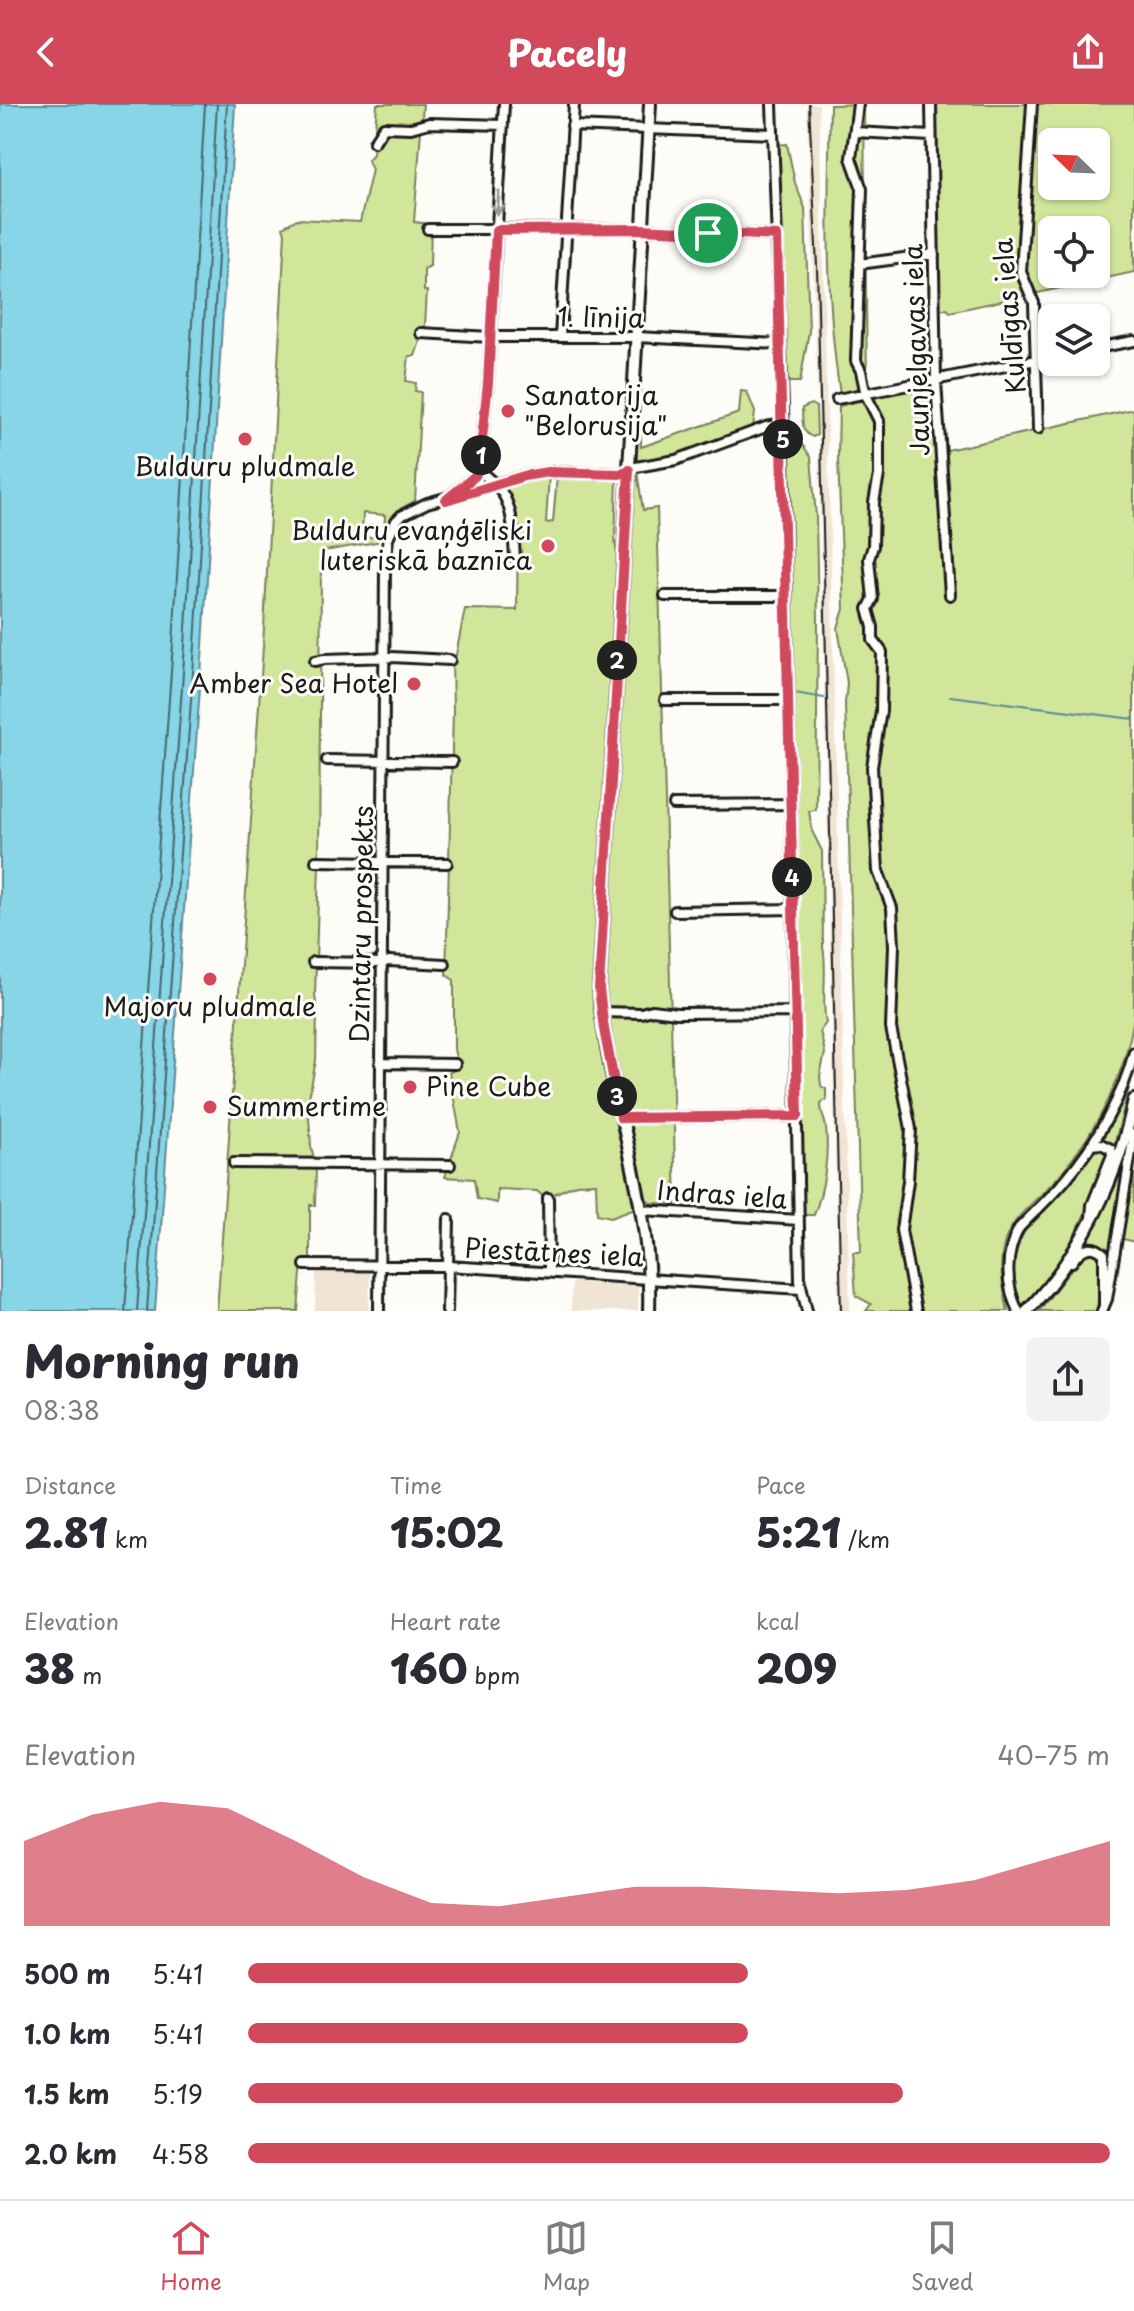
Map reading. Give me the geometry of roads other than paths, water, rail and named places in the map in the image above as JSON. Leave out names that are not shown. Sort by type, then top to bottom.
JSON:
[{"type":"main road","points":[[649,1311],[650,1279],[642,1210],[621,1118],[599,989],[650,104]]},
{"type":"main road","points":[[1027,1311],[1061,1270],[1091,1221],[1122,1148],[1134,1100]]},
{"type":"street","points":[[446,500],[475,476],[479,467],[504,104]]},
{"type":"street","points":[[560,337],[574,104]]},
{"type":"street","points":[[772,104],[783,424],[801,1289],[807,1311]]},
{"type":"street","points":[[858,104],[851,158],[862,189],[856,361],[866,395],[879,421],[879,475],[874,502],[873,546],[869,559],[873,599],[868,609],[873,640],[882,652],[881,711],[872,767],[878,871],[892,908],[891,1028],[911,1140],[901,1230],[916,1311]]},
{"type":"street","name":"Jaunjelgavas iela","points":[[931,104],[936,381],[950,595]]},
{"type":"street","name":"Kuldīgas iela","points":[[1032,104],[1021,272],[1034,303],[1038,429]]},
{"type":"street","points":[[374,142],[384,127],[411,128],[429,123],[503,125]]},
{"type":"street","points":[[572,126],[773,134]]},
{"type":"street","points":[[855,132],[931,136]]},
{"type":"street","points":[[428,229],[642,229],[777,236]]},
{"type":"street","points":[[859,264],[934,254]]},
{"type":"street","name":"1. līnija","points":[[421,333],[490,337],[636,337],[780,344]]},
{"type":"street","points":[[1110,345],[1134,341]]},
{"type":"street","points":[[837,399],[1036,361]]},
{"type":"street","points":[[446,500],[524,476],[548,472],[620,474],[676,460],[766,427],[783,424]]},
{"type":"street","points":[[479,467],[484,477],[496,484],[506,501],[512,520],[515,557]]},
{"type":"street","name":"Dzintaru prospekts","points":[[379,1311],[388,538],[401,516],[427,503],[446,500]]},
{"type":"street","points":[[665,596],[785,596]]},
{"type":"street","points":[[315,661],[385,658],[450,660]]},
{"type":"street","points":[[665,700],[787,700]]},
{"type":"street","points":[[327,760],[452,762]]},
{"type":"street","points":[[674,805],[790,804]]},
{"type":"street","points":[[316,861],[447,863]]},
{"type":"street","points":[[675,911],[793,909]]},
{"type":"street","points":[[313,962],[445,964]]},
{"type":"street","points":[[601,1012],[796,1012]]},
{"type":"street","points":[[1018,1311],[1008,1278],[1008,1257],[1014,1238],[1027,1219],[1066,1179],[1091,1145],[1110,1112],[1134,1052]]},
{"type":"street","points":[[380,1063],[455,1064]]},
{"type":"street","points":[[621,1118],[798,1116]]},
{"type":"street","points":[[1103,1307],[1107,1299],[1134,1134]]},
{"type":"street","points":[[1091,1145],[1107,1145],[1112,1155],[1092,1205],[1091,1221]]},
{"type":"street","points":[[234,1163],[450,1165]]},
{"type":"street","points":[[548,1198],[549,1272]]},
{"type":"street","name":"Indras iela","points":[[642,1210],[799,1220]]},
{"type":"street","points":[[447,1311],[449,1219]]},
{"type":"street","points":[[1061,1270],[1070,1265],[1082,1249],[1099,1249],[1105,1260],[1103,1307]]},
{"type":"street","name":"Piestātnes iela","points":[[305,1265],[448,1266],[801,1289]]},
{"type":"water","points":[[0,104],[235,104],[203,646],[155,1311],[0,1311]]},
{"type":"waterway","points":[[795,693],[824,698]]},
{"type":"waterway","points":[[950,696],[1134,719]]},
{"type":"railway","points":[[809,104],[817,266],[841,1311]]},
{"type":"place","name":"Sanatorija \"Belorusija\"","points":[[508,411]]},
{"type":"place","name":"Bulduru pludmale","points":[[245,439]]},
{"type":"place","name":"Bulduru evaņģēliski luteriskā baznīca","points":[[548,546]]},
{"type":"place","name":"Amber Sea Hotel","points":[[414,684]]},
{"type":"place","name":"Majoru pludmale","points":[[210,979]]},
{"type":"place","name":"Pine Cube","points":[[410,1087]]},
{"type":"place","name":"Summertime","points":[[210,1107]]}]
